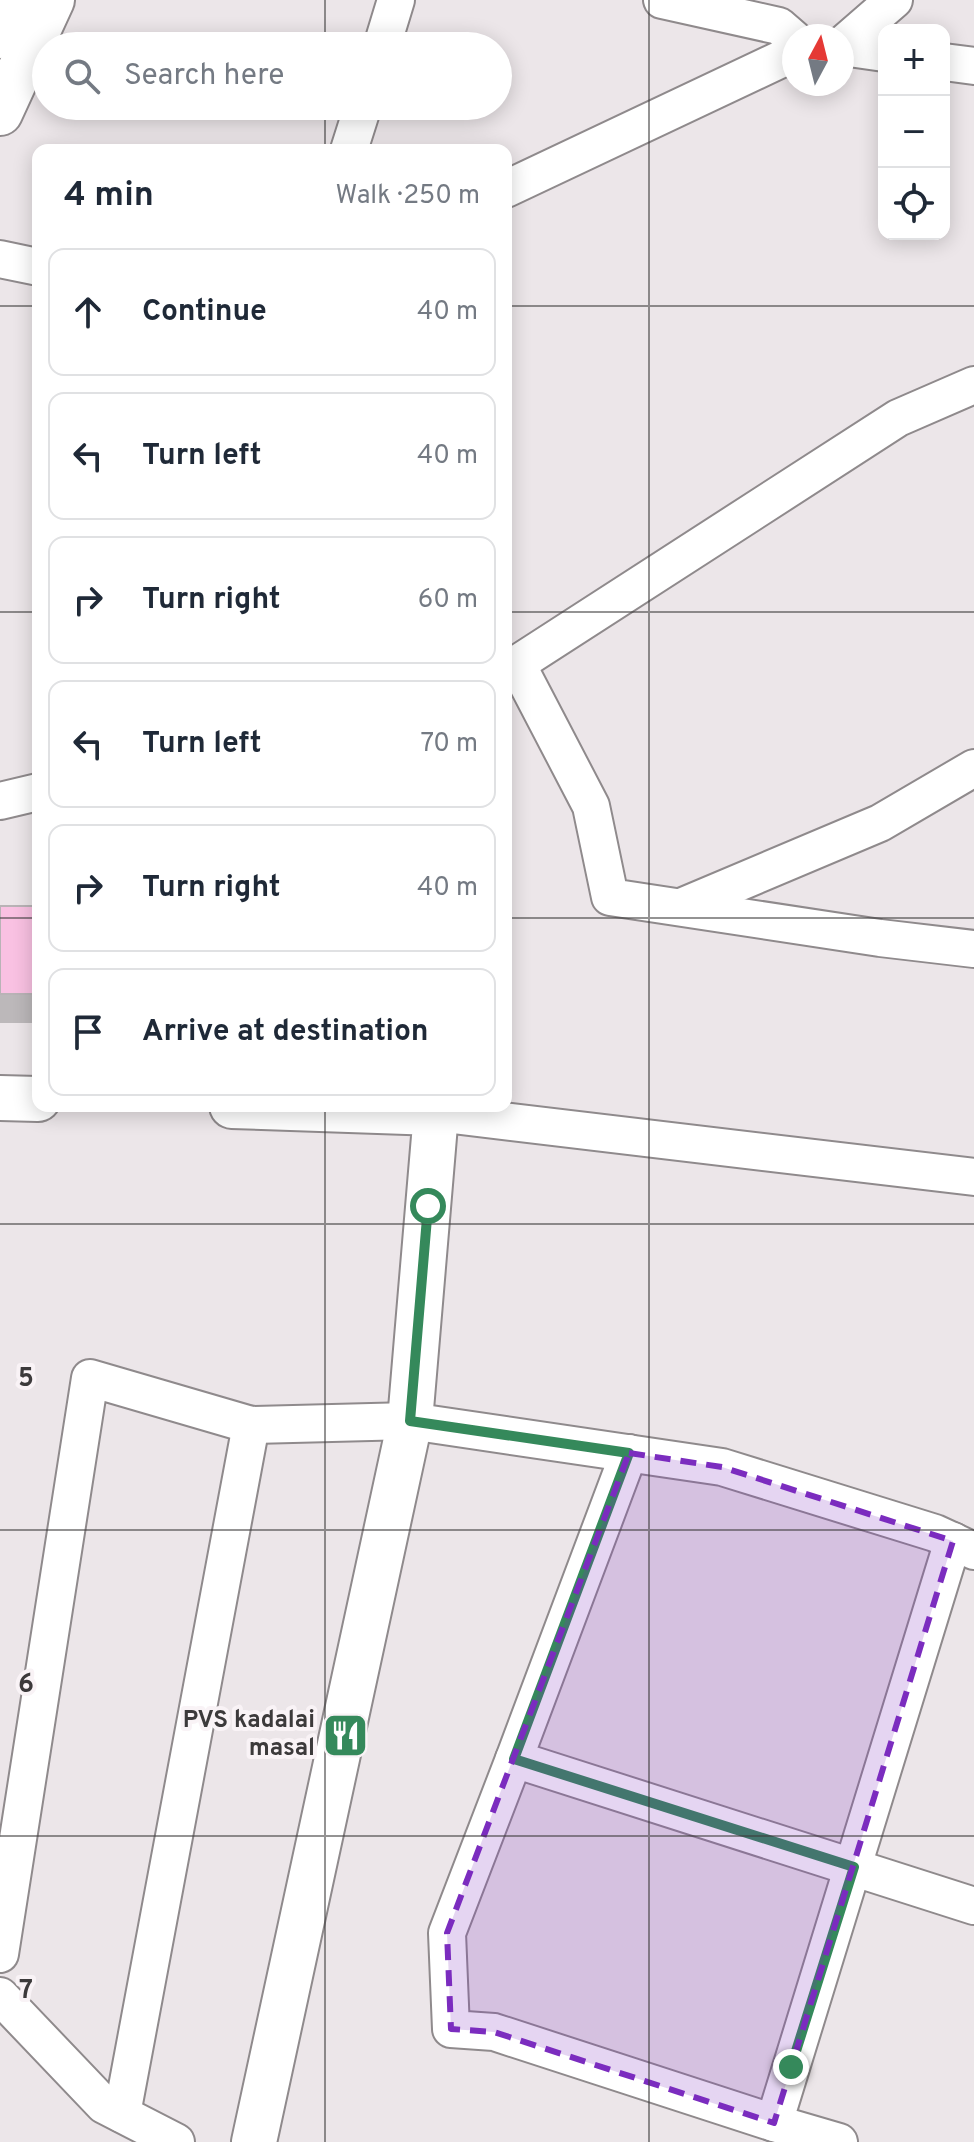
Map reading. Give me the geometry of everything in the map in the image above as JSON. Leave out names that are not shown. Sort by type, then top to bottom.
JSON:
[{"type":"main road","points":[[0,36],[39,1]]},
{"type":"main road","points":[[0,113],[39,1]]},
{"type":"main road","points":[[0,1098],[32,1099]]},
{"type":"main road","points":[[254,2142],[410,1421],[436,1112]]},
{"type":"street","points":[[386,32],[396,0]]},
{"type":"street","points":[[662,0],[782,29]]},
{"type":"street","points":[[854,35],[894,0]]},
{"type":"street","points":[[854,48],[878,52]]},
{"type":"street","points":[[512,186],[782,59]]},
{"type":"street","points":[[950,63],[974,66]]},
{"type":"street","points":[[351,144],[359,120]]},
{"type":"street","points":[[0,259],[32,266]]},
{"type":"street","points":[[974,385],[898,418],[512,668],[591,806],[610,897],[880,938],[974,949]]},
{"type":"street","points":[[679,907],[880,823],[974,768]]},
{"type":"street","points":[[0,801],[32,793]]},
{"type":"street","points":[[452,1112],[974,1177]]},
{"type":"street","points":[[0,1954],[90,1378],[251,1425],[410,1421],[722,1467],[935,1533],[964,1546],[854,1867],[774,2123]]},
{"type":"street","points":[[122,2114],[251,1425]]},
{"type":"street","points":[[629,1453],[447,1933],[451,2029],[494,2032],[839,2142]]},
{"type":"street","points":[[514,1759],[974,1906]]},
{"type":"street","points":[[0,1996],[104,2105],[176,2142]]},
{"type":"highlighted area","points":[[629,1453],[722,1467],[953,1541],[774,2123],[494,2032],[451,2029],[447,1933]]},
{"type":"building","points":[[0,906],[32,906],[32,994],[0,994]]},
{"type":"place","name":"PVS kadalai masal","points":[[346,1735]]},
{"type":"route","points":[[428,1206],[410,1421],[629,1453],[514,1759],[854,1867],[791,2067]]}]
